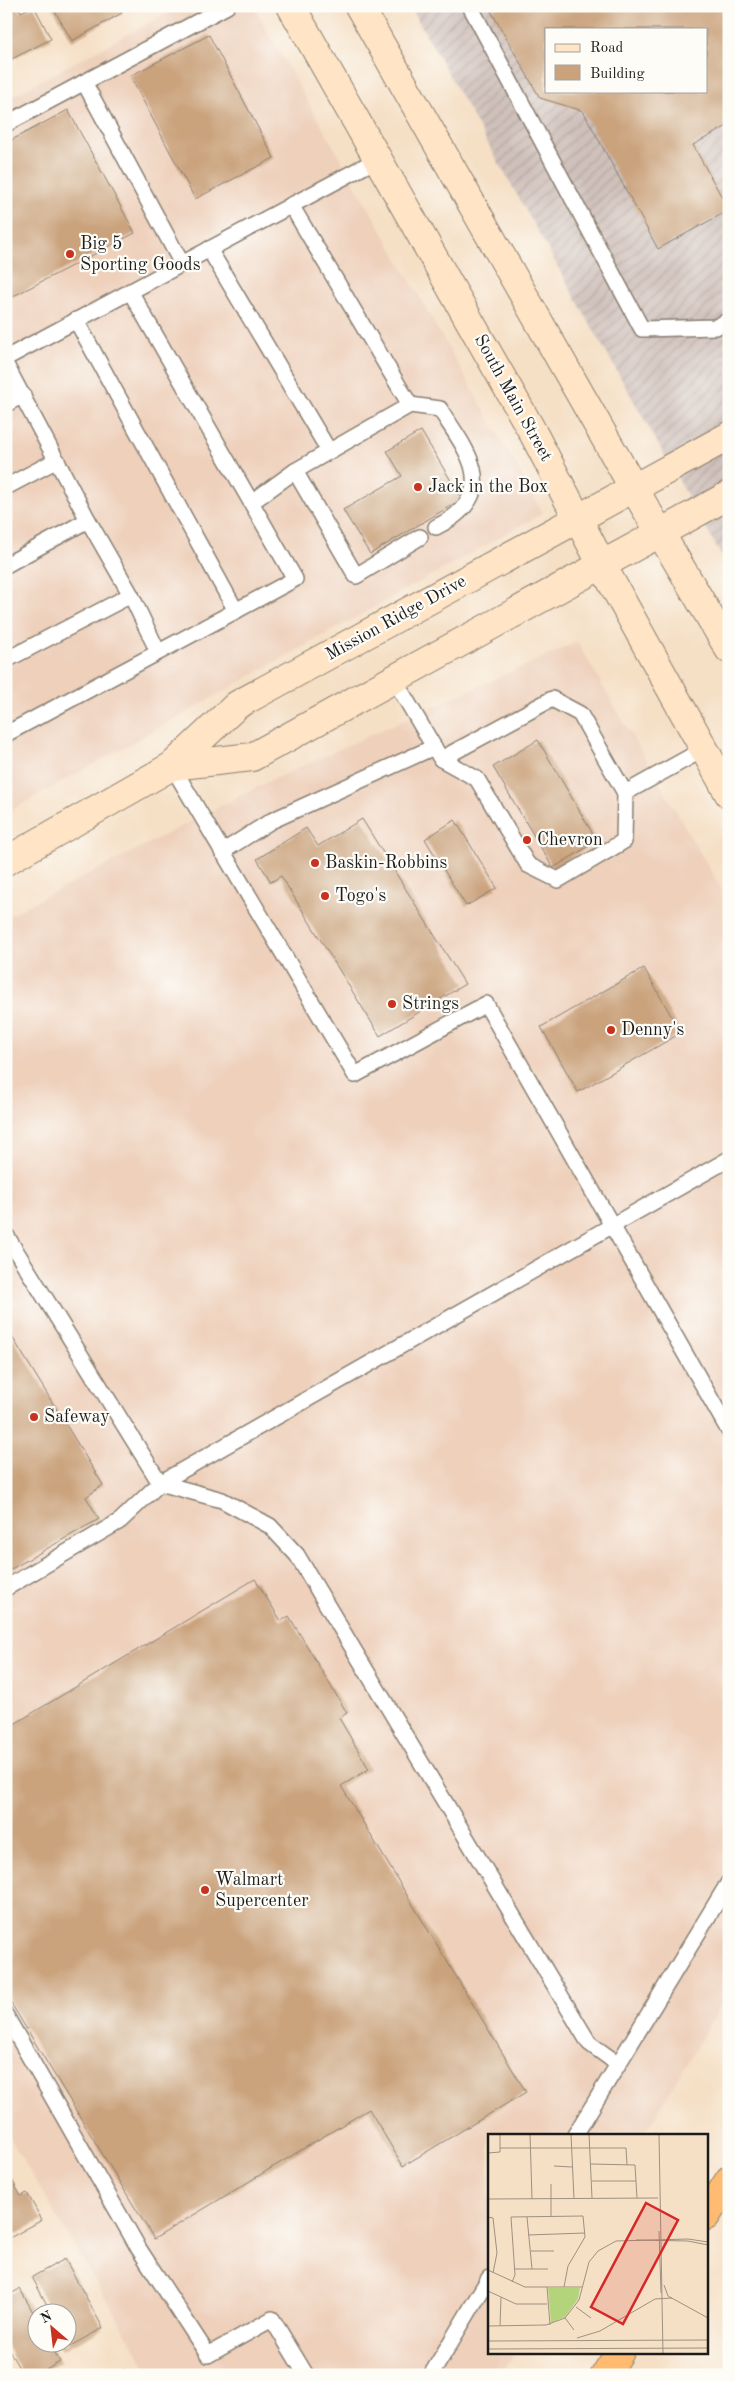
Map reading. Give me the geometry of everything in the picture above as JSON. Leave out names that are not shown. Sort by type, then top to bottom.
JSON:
[{"type":"highway","points":[[708,2213],[729,2180]]},
{"type":"highway","points":[[605,2375],[619,2354]]},
{"type":"main road","name":"South Main Street","points":[[291,6],[531,428],[602,565],[729,794]]},
{"type":"main road","points":[[359,6],[633,487],[729,649]]},
{"type":"main road","name":"Mission Ridge Drive","points":[[6,861],[172,766],[237,704],[729,436]]},
{"type":"main road","name":"Mission Ridge Drive","points":[[172,766],[252,757],[729,495]]},
{"type":"lane","points":[[6,124],[226,6]]},
{"type":"lane","points":[[470,6],[642,330],[716,327],[729,320]]},
{"type":"lane","points":[[84,82],[182,264]]},
{"type":"lane","points":[[6,358],[378,158]]},
{"type":"lane","points":[[291,205],[410,405]]},
{"type":"lane","points":[[209,249],[329,450]]},
{"type":"lane","points":[[6,734],[295,579],[130,291]]},
{"type":"lane","points":[[76,320],[236,611]]},
{"type":"lane","points":[[6,365],[88,520],[131,595],[158,652]]},
{"type":"lane","points":[[6,404],[22,396]]},
{"type":"lane","points":[[252,502],[329,450],[410,405],[440,409],[471,462],[475,474],[476,487],[470,500],[458,513],[436,527]]},
{"type":"lane","points":[[6,487],[57,460]]},
{"type":"lane","points":[[295,472],[356,576],[420,537]]},
{"type":"lane","points":[[6,565],[88,520]]},
{"type":"lane","points":[[6,660],[131,595]]},
{"type":"lane","points":[[222,852],[271,821],[437,753],[552,698],[580,714],[625,793],[624,841],[558,880],[528,865],[477,779],[437,753],[394,679]]},
{"type":"lane","points":[[625,793],[704,748]]},
{"type":"lane","points":[[172,766],[355,1075],[486,1004],[729,1431]]},
{"type":"lane","points":[[6,1588],[120,1521],[160,1483],[729,1159]]},
{"type":"lane","points":[[6,1235],[160,1483],[222,1500],[270,1526],[297,1555],[589,2043],[618,2064]]},
{"type":"lane","points":[[576,2134],[729,1882]]},
{"type":"lane","points":[[6,2016],[139,2249],[208,2355],[272,2319],[306,2375]]},
{"type":"lane","points":[[431,2375],[488,2280]]},
{"type":"shaded area","points":[[181,6],[253,6],[543,513],[6,813],[6,99]]},
{"type":"shaded area","points":[[410,6],[729,6],[729,569]]},
{"type":"shaded area","points":[[577,642],[729,902],[729,1992],[645,2134],[488,2134],[488,2354],[514,2354],[501,2375],[151,2375],[6,2131],[6,917],[269,781]]},
{"type":"building","points":[[6,6],[18,6],[21,12],[34,6],[51,39],[6,62]]},
{"type":"building","points":[[52,6],[118,6],[122,13],[72,41]]},
{"type":"building","points":[[500,6],[729,6],[729,125],[693,145],[729,210],[658,249],[583,111],[540,98],[491,11]]},
{"type":"building","points":[[209,35],[274,158],[195,199],[130,76]]},
{"type":"building","points":[[68,110],[135,233],[6,300],[6,143]]},
{"type":"building","name":"Jack in the Box","points":[[421,431],[462,499],[370,554],[343,510],[402,476],[387,451]]},
{"type":"building","points":[[538,740],[597,841],[553,868],[493,767]]},
{"type":"building","points":[[362,819],[465,984],[380,1036],[281,876],[271,882],[257,859],[306,828],[318,846]]},
{"type":"building","points":[[455,820],[497,888],[466,906],[425,839]]},
{"type":"building","name":"Denny's","points":[[644,968],[681,1033],[578,1092],[541,1027]]},
{"type":"building","name":"Safeway","points":[[6,1327],[103,1485],[86,1497],[99,1519],[6,1572]]},
{"type":"building","name":"Walmart Supercenter","points":[[255,1579],[281,1621],[289,1616],[347,1713],[339,1718],[369,1769],[341,1786],[526,2092],[403,2166],[369,2109],[154,2239],[6,1995],[6,1729]]},
{"type":"building","points":[[6,2170],[21,2196],[27,2193],[42,2220],[6,2240]]},
{"type":"building","points":[[65,2259],[103,2328],[78,2342],[78,2304],[47,2304],[32,2277]]},
{"type":"building","points":[[20,2289],[28,2304],[28,2354],[56,2354],[60,2362],[37,2375],[23,2375],[6,2345],[6,2296]]},
{"type":"building","points":[[124,2369],[128,2375],[114,2375]]},
{"type":"place","name":"Big 5 Sporting Goods","points":[[70,254]]},
{"type":"place","name":"Jack in the Box","points":[[418,487]]},
{"type":"place","name":"Chevron","points":[[527,840]]},
{"type":"place","name":"Baskin-Robbins","points":[[315,863]]},
{"type":"place","name":"Togo's","points":[[325,896]]},
{"type":"place","name":"Strings","points":[[392,1004]]},
{"type":"place","name":"Denny's","points":[[611,1030]]},
{"type":"place","name":"Safeway","points":[[34,1417]]},
{"type":"place","name":"Walmart Supercenter","points":[[205,1890]]}]
